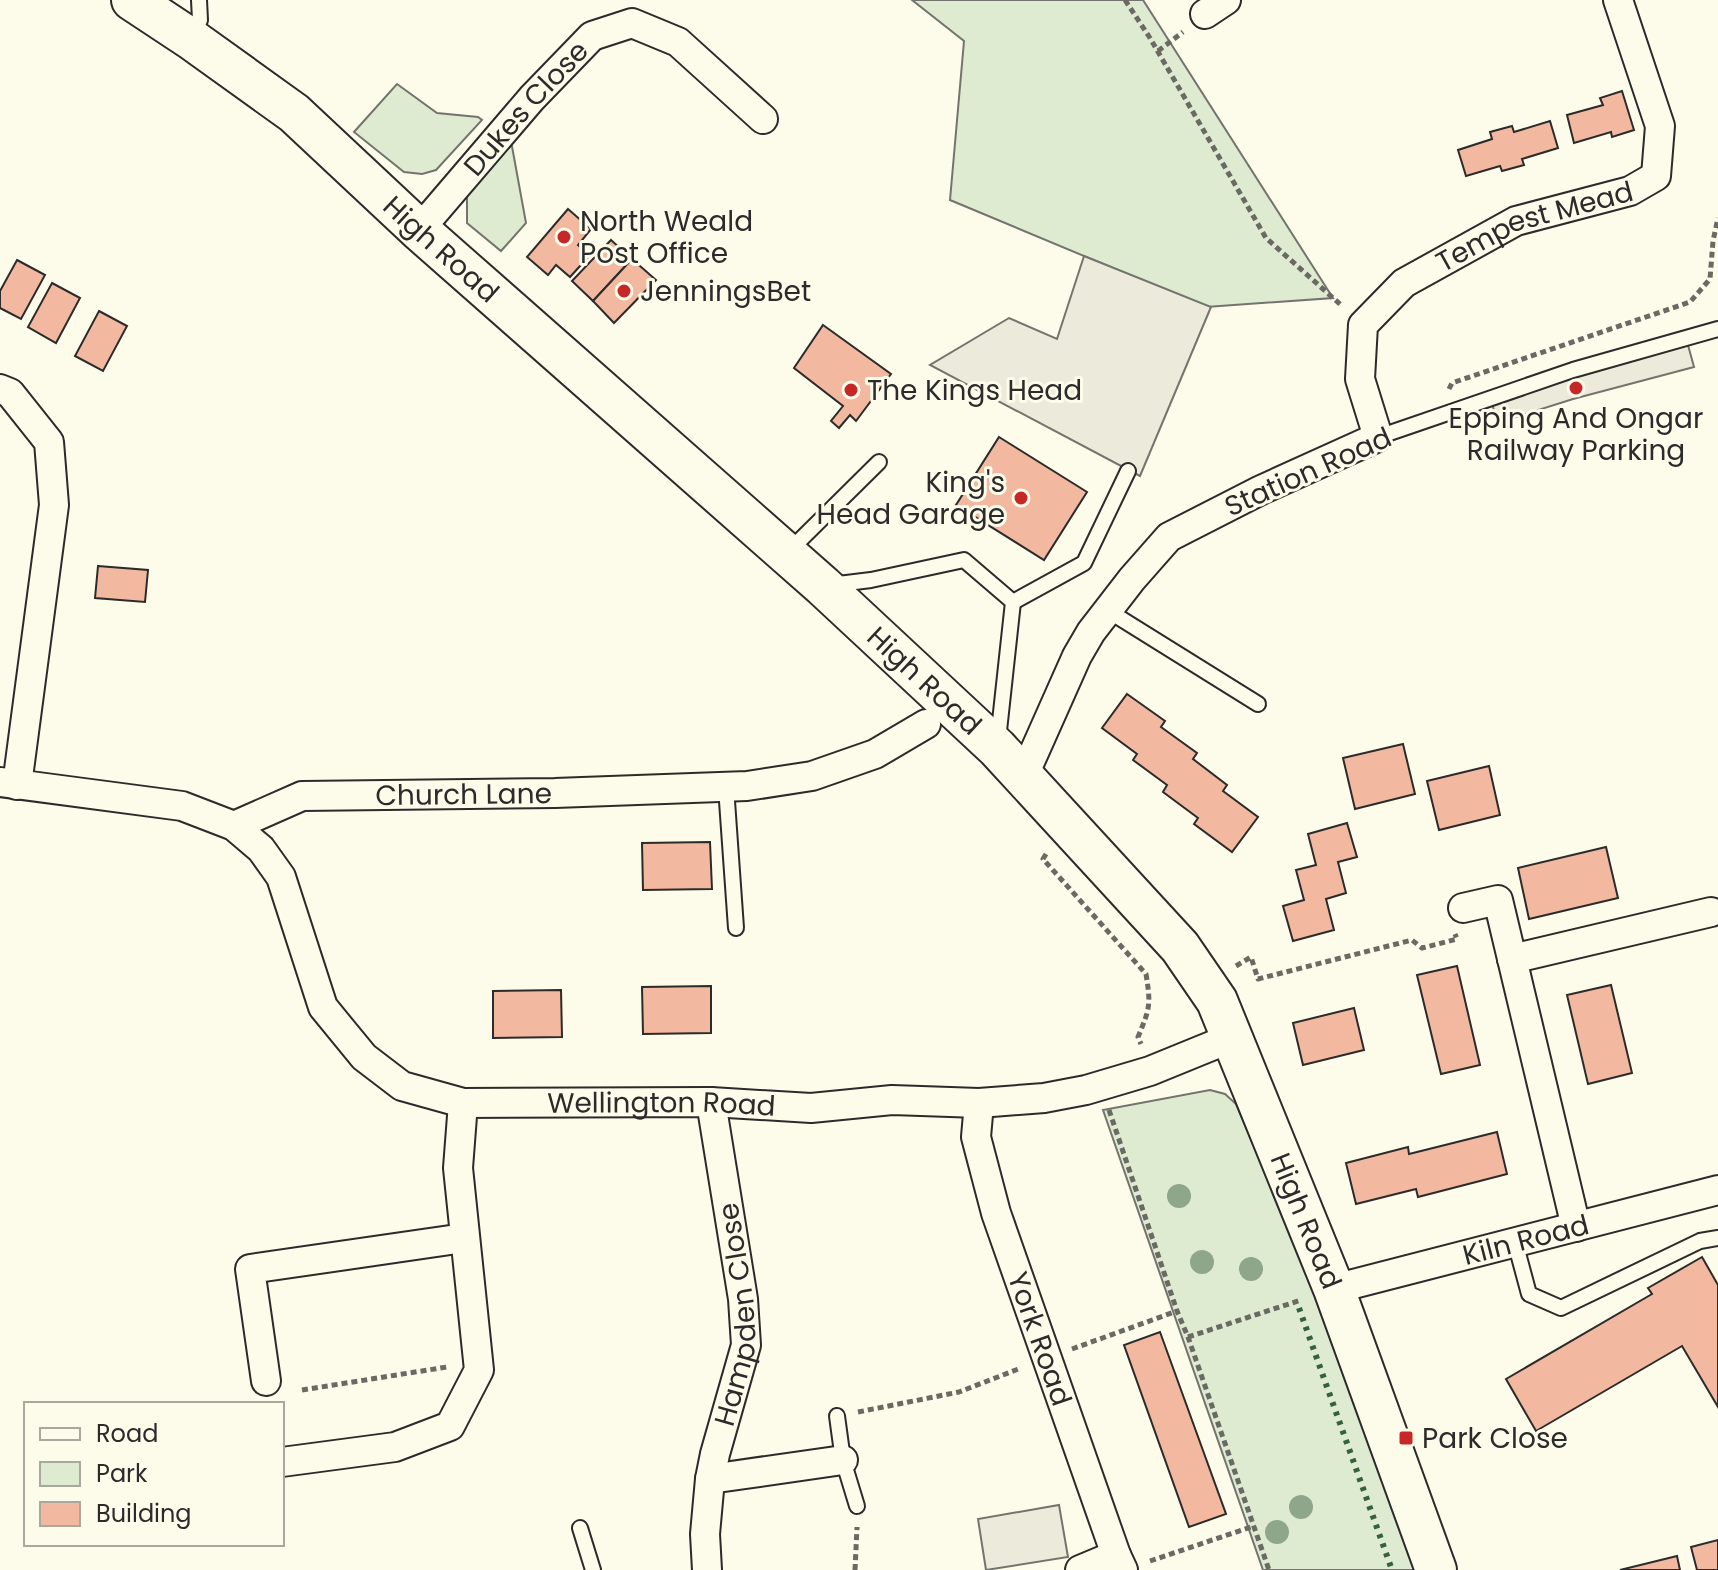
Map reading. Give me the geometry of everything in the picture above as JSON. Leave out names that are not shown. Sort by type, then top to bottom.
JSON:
[{"type":"main road","name":"High Road","points":[[132,0],[294,113],[419,230],[823,586],[1010,762],[1180,947],[1217,1001],[1294,1188],[1436,1570]]},
{"type":"street","name":"Tempest Mead","points":[[1363,325],[1404,283],[1516,221],[1630,191],[1656,176],[1660,126],[1618,0]]},
{"type":"street","name":"Dukes Close","points":[[419,230],[532,98],[592,36],[632,23],[678,42],[763,119]]},
{"type":"street","points":[[1363,325],[1360,379],[1378,437]]},
{"type":"street","points":[[0,389],[10,393],[49,442],[54,505],[8,783],[182,806],[234,826]]},
{"type":"street","name":"Station Road","points":[[1010,762],[1107,610],[1169,537],[1261,490],[1378,437]]},
{"type":"street","name":"Church Lane","points":[[234,826],[302,796],[555,793],[747,786],[812,776],[875,754],[926,724]]},
{"type":"street","name":"Wellington Road","points":[[234,826],[261,849],[281,877],[323,1007],[364,1057],[402,1086],[463,1103],[711,1102],[811,1108],[892,1100],[979,1103],[1044,1098],[1086,1090],[1150,1071],[1231,1038]]},
{"type":"street","points":[[1463,908],[1498,900],[1576,1227]]},
{"type":"street","points":[[1512,959],[1711,912]]},
{"type":"street","name":"Hampden Close","points":[[707,1570],[705,1534],[710,1479],[746,1345],[743,1299],[711,1102]]},
{"type":"street","points":[[284,1462],[395,1447],[450,1426],[479,1370],[458,1168],[463,1103]]},
{"type":"street","name":"York Road","points":[[979,1103],[976,1137],[996,1213],[1120,1562]]},
{"type":"street","name":"Kiln Road","points":[[1334,1289],[1718,1190]]},
{"type":"street","points":[[266,1381],[250,1269],[464,1238]]},
{"type":"street","points":[[710,1479],[843,1460]]},
{"type":"street","points":[[1080,1570],[1120,1562]]},
{"type":"lane","points":[[191,39],[200,20],[199,0]]},
{"type":"lane","name":"Station Road","points":[[1378,437],[1573,370],[1718,329]]},
{"type":"lane","points":[[786,553],[879,462]]},
{"type":"lane","points":[[1013,602],[1084,563],[1128,471]]},
{"type":"lane","points":[[823,586],[871,580],[964,560],[1013,602]]},
{"type":"lane","points":[[1010,762],[1013,602]]},
{"type":"lane","points":[[1107,610],[1258,704]]},
{"type":"lane","points":[[726,787],[736,928]]},
{"type":"lane","points":[[1515,1242],[1529,1294],[1561,1308],[1700,1241],[1718,1238]]},
{"type":"lane","points":[[837,1416],[843,1460],[857,1506]]},
{"type":"lane","points":[[580,1528],[593,1570]]},
{"type":"path","points":[[1125,0],[1266,238],[1363,325]]},
{"type":"path","points":[[1435,417],[1452,383],[1690,302],[1710,279],[1718,218]]},
{"type":"path","points":[[1051,849],[1043,859],[1146,974],[1150,999],[1149,1013],[1138,1037],[1142,1047]]},
{"type":"path","points":[[1233,968],[1251,957],[1258,979],[1412,940],[1422,948],[1457,939],[1450,911],[1463,908]]},
{"type":"path","points":[[1108,1106],[1269,1570]]},
{"type":"path","points":[[1188,1337],[1334,1289]]},
{"type":"path","points":[[837,1416],[959,1392],[1177,1311]]},
{"type":"path","points":[[302,1390],[478,1363]]},
{"type":"path","points":[[855,1570],[857,1506]]},
{"type":"path","points":[[1120,1562],[1254,1526]]},
{"type":"green space","points":[[912,0],[1143,0],[1333,298],[1206,307],[950,200],[964,41]]},
{"type":"green space","points":[[397,84],[437,113],[482,120],[436,170],[422,174],[404,172],[354,132]]},
{"type":"green space","points":[[511,141],[526,223],[501,251],[467,223],[467,196]]},
{"type":"green space","points":[[1210,1090],[1225,1094],[1236,1104],[1319,1300],[1416,1570],[1263,1570],[1103,1110]]},
{"type":"shaded area","points":[[1084,256],[1211,307],[1140,476],[930,365],[1009,318],[1057,339]]},
{"type":"shaded area","name":"Epping And Ongar Railway Parking","points":[[1688,345],[1694,367],[1497,423],[1492,403]]},
{"type":"shaded area","points":[[1059,1505],[1068,1557],[986,1570],[978,1519]]},
{"type":"building","points":[[1622,91],[1634,130],[1612,137],[1611,132],[1574,143],[1567,115],[1603,105],[1600,98]]},
{"type":"building","points":[[1550,121],[1558,148],[1522,159],[1524,165],[1502,171],[1500,166],[1466,176],[1458,150],[1492,139],[1490,132],[1512,126],[1514,132]]},
{"type":"building","name":"North Weald Post Office","points":[[568,209],[591,229],[578,245],[590,255],[570,277],[556,265],[548,275],[527,257]]},
{"type":"building","points":[[611,240],[632,259],[593,301],[572,281]]},
{"type":"building","name":"JenningsBet","points":[[632,259],[656,280],[614,323],[593,301]]},
{"type":"building","points":[[17,260],[45,275],[21,319],[0,308],[0,291]]},
{"type":"building","points":[[52,283],[80,298],[56,343],[28,327]]},
{"type":"building","points":[[99,311],[127,326],[103,371],[75,356]]},
{"type":"building","name":"The Kings Head","points":[[823,325],[891,374],[856,421],[850,415],[839,428],[831,421],[843,406],[794,368]]},
{"type":"building","name":"King's Head Garage","points":[[999,437],[1087,492],[1044,560],[956,505]]},
{"type":"building","points":[[98,566],[148,570],[145,602],[95,598]]},
{"type":"building","points":[[1127,694],[1165,721],[1161,727],[1197,753],[1193,759],[1227,785],[1223,791],[1258,817],[1232,852],[1194,824],[1198,818],[1163,792],[1167,785],[1133,760],[1137,754],[1102,728]]},
{"type":"building","points":[[1403,744],[1415,794],[1355,809],[1343,758]]},
{"type":"building","points":[[1489,766],[1500,815],[1439,830],[1427,781]]},
{"type":"building","points":[[1347,823],[1357,857],[1338,862],[1346,893],[1326,899],[1334,930],[1293,941],[1283,906],[1304,900],[1296,870],[1316,865],[1308,834]]},
{"type":"building","points":[[710,842],[712,889],[643,890],[642,843]]},
{"type":"building","points":[[1606,847],[1618,898],[1529,919],[1518,868]]},
{"type":"building","points":[[1457,966],[1480,1065],[1441,1074],[1417,975]]},
{"type":"building","points":[[1611,985],[1632,1073],[1588,1084],[1567,995]]},
{"type":"building","points":[[711,986],[711,1033],[643,1034],[642,987]]},
{"type":"building","points":[[561,990],[562,1037],[493,1038],[493,991]]},
{"type":"building","points":[[1354,1008],[1364,1050],[1303,1065],[1293,1023]]},
{"type":"building","points":[[1497,1132],[1507,1174],[1418,1197],[1416,1189],[1356,1204],[1346,1163],[1408,1147],[1409,1154]]},
{"type":"building","points":[[1702,1257],[1718,1285],[1718,1407],[1682,1346],[1536,1431],[1506,1379],[1652,1294],[1648,1288]]},
{"type":"building","points":[[1160,1332],[1226,1514],[1189,1527],[1124,1345]]},
{"type":"building","points":[[1718,1540],[1718,1570],[1697,1570],[1691,1547]]},
{"type":"building","points":[[1677,1556],[1680,1570],[1620,1570]]},
{"type":"hedge","points":[[1299,1308],[1392,1570]]},
{"type":"place","name":"North Weald Post Office","points":[[564,237]]},
{"type":"place","name":"JenningsBet","points":[[624,291]]},
{"type":"place","name":"Epping And Ongar Railway Parking","points":[[1576,388]]},
{"type":"place","name":"The Kings Head","points":[[851,390]]},
{"type":"place","name":"King's Head Garage","points":[[1021,498]]},
{"type":"place","name":"Park Close","points":[[1406,1438]]}]
